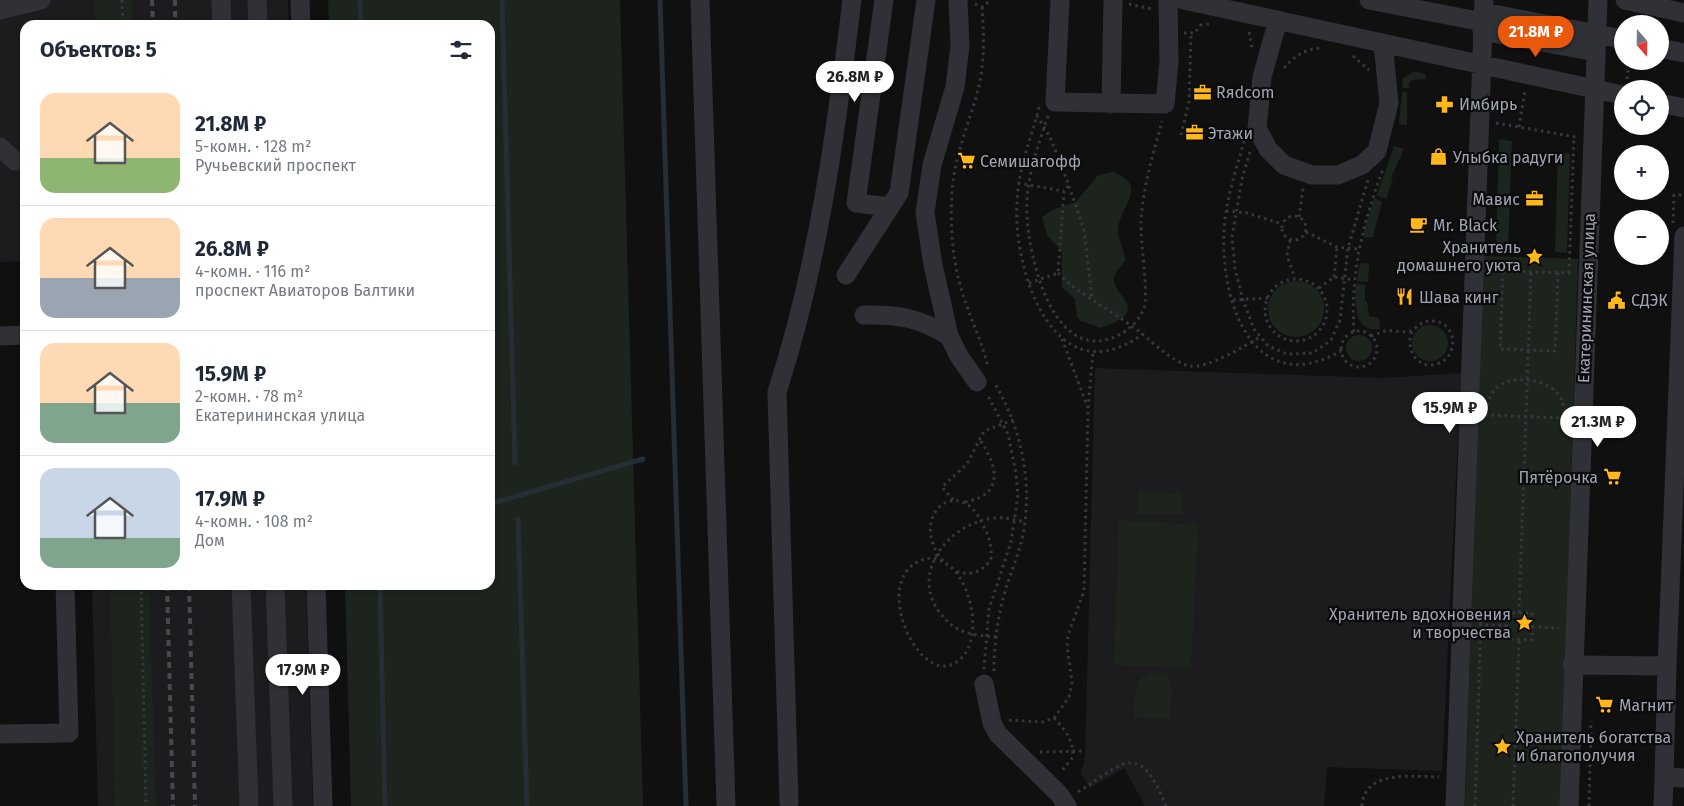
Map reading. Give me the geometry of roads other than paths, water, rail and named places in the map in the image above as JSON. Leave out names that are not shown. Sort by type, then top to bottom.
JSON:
[{"type":"street","points":[[0,10],[41,0]]},
{"type":"street","points":[[221,0],[222,20]]},
{"type":"street","points":[[257,0],[258,20]]},
{"type":"street","points":[[300,0],[301,20]]},
{"type":"street","points":[[700,0],[726,806]]},
{"type":"street","points":[[789,802],[777,392],[793,344],[824,202],[852,0]]},
{"type":"street","points":[[884,0],[856,203],[890,207]]},
{"type":"street","points":[[846,275],[899,193],[926,0]]},
{"type":"street","points":[[958,0],[960,46],[955,87],[932,165],[925,213],[933,265],[949,336],[976,382]]},
{"type":"street","points":[[1060,0],[1048,101],[1165,104],[1169,61],[1168,6]]},
{"type":"street","points":[[1184,0],[1594,89],[1614,88]]},
{"type":"street","points":[[1369,0],[1483,16],[1596,43],[1614,41]]},
{"type":"street","name":"Екатерининская улица","points":[[1568,806],[1583,138],[1594,89],[1598,0]]},
{"type":"street","points":[[1625,0],[1684,13]]},
{"type":"street","points":[[1110,104],[1113,1]]},
{"type":"street","points":[[1455,806],[1483,16]]},
{"type":"street","points":[[1278,20],[1264,71],[1251,133],[1284,165],[1305,173],[1338,174],[1362,165],[1377,151],[1388,103],[1383,43]]},
{"type":"street","points":[[1669,50],[1684,53]]},
{"type":"street","points":[[1669,105],[1684,108]]},
{"type":"street","points":[[0,147],[15,161]]},
{"type":"street","points":[[1663,806],[1667,666],[1679,529],[1684,236]]},
{"type":"street","points":[[864,315],[892,314],[916,319],[949,336]]},
{"type":"street","points":[[0,336],[20,335]]},
{"type":"street","points":[[0,734],[69,734],[65,590]]},
{"type":"street","points":[[241,590],[249,806]]},
{"type":"street","points":[[275,590],[283,806]]},
{"type":"street","points":[[316,590],[323,806]]},
{"type":"street","points":[[1572,665],[1667,666]]},
{"type":"street","points":[[989,681],[992,723],[998,734],[1059,794],[1069,801]]},
{"type":"street","points":[[1664,777],[1684,778]]},
{"type":"waterway","points":[[360,0],[361,20]]},
{"type":"waterway","points":[[502,0],[515,463]]},
{"type":"waterway","points":[[660,0],[686,806]]},
{"type":"waterway","points":[[495,503],[643,459]]},
{"type":"waterway","points":[[518,519],[527,806]]},
{"type":"waterway","points":[[380,590],[385,806]]},
{"type":"railway","points":[[152,0],[153,20]]},
{"type":"railway","points":[[175,0],[175,20]]},
{"type":"railway","points":[[167,590],[173,806]]},
{"type":"railway","points":[[189,590],[195,806]]},
{"type":"place","name":"Rяdcom","points":[[1202,92]]},
{"type":"place","name":"Имбирь","points":[[1445,104]]},
{"type":"place","name":"Этажи","points":[[1194,133]]},
{"type":"place","name":"Улыбка радуги","points":[[1439,157]]},
{"type":"place","name":"Семишагофф","points":[[966,161]]},
{"type":"place","name":"Мавис","points":[[1534,199]]},
{"type":"place","name":"Mr. Black","points":[[1419,225]]},
{"type":"place","name":"Хранитель домашнего уюта","points":[[1535,256]]},
{"type":"place","name":"Шава кинг","points":[[1405,297]]},
{"type":"place","name":"СДЭК","points":[[1617,300]]},
{"type":"place","name":"Пятёрочка","points":[[1612,477]]},
{"type":"place","name":"Хранитель вдохновения и творчества","points":[[1525,623]]},
{"type":"place","name":"Магнит","points":[[1605,705]]},
{"type":"place","name":"Хранитель богатства и благополучия","points":[[1502,746]]}]
